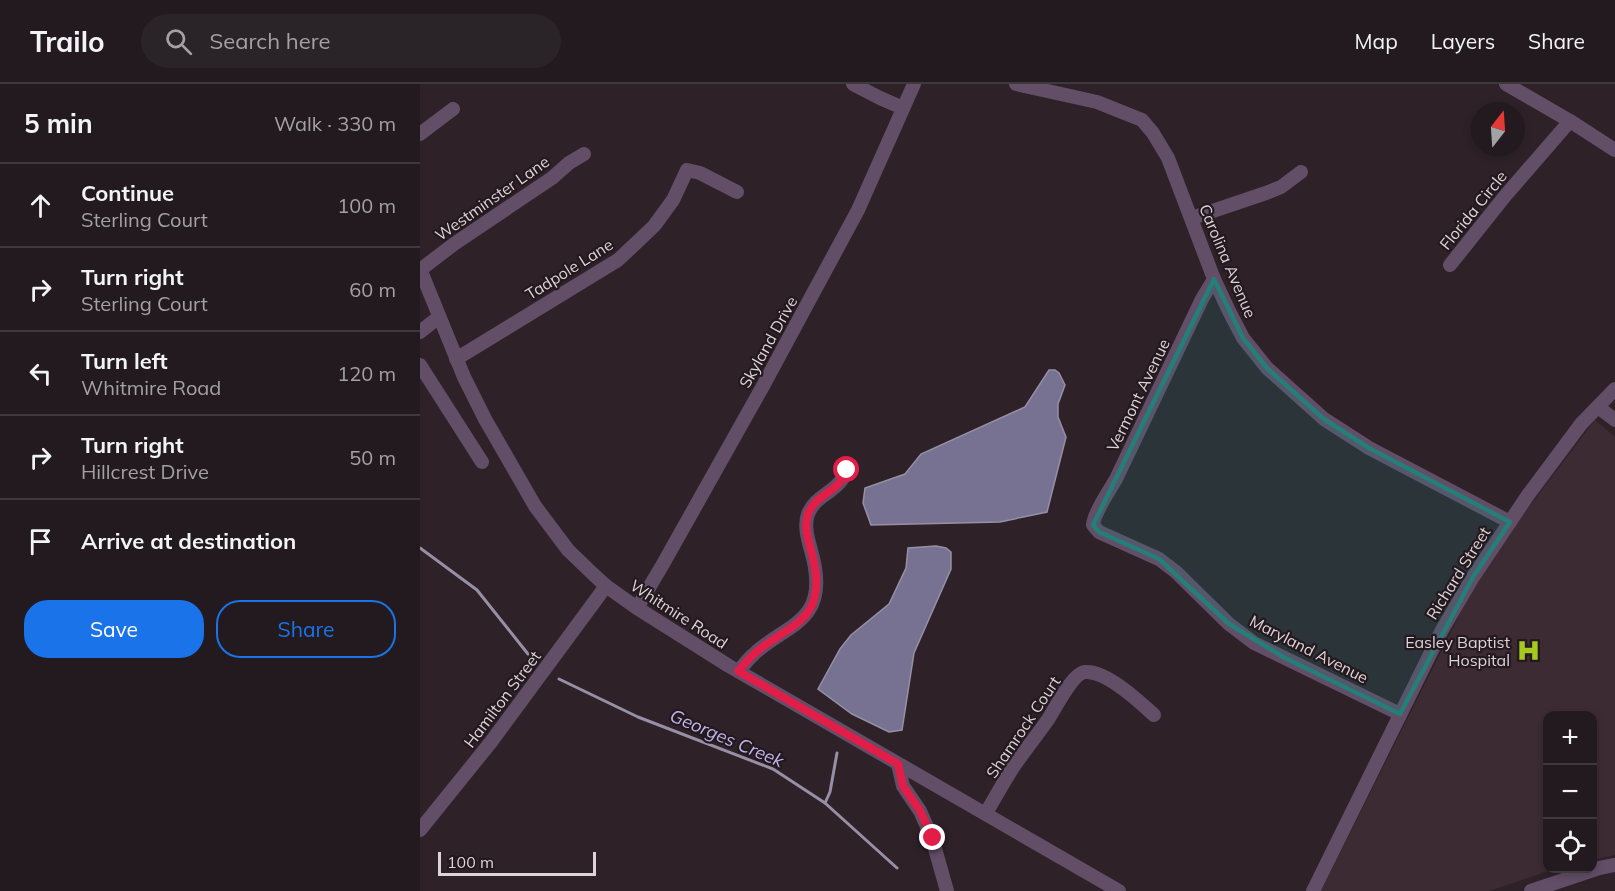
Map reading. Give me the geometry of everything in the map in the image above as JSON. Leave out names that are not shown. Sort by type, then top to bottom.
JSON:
[{"type":"street","points":[[853,84],[903,108]]},
{"type":"street","name":"Skyland Drive","points":[[637,608],[763,386],[858,210],[914,84]]},
{"type":"street","name":"Carolina Avenue","points":[[1016,84],[1097,102],[1142,120],[1168,158],[1214,279],[1243,338],[1267,368],[1324,419],[1369,448],[1510,522]]},
{"type":"street","points":[[1506,84],[1615,150]]},
{"type":"street","points":[[420,134],[453,109]]},
{"type":"street","name":"Florida Circle","points":[[1450,265],[1505,196],[1570,121]]},
{"type":"street","name":"Westminster Lane","points":[[420,270],[584,154]]},
{"type":"street","name":"Tadpole Lane","points":[[456,359],[618,260],[654,226],[672,200],[687,170],[700,173],[737,192]]},
{"type":"street","points":[[1192,218],[1266,194],[1281,187],[1301,172]]},
{"type":"street","name":"Whitmire Road","points":[[420,270],[456,359],[484,419],[535,506],[568,550],[606,586],[738,671],[1119,891]]},
{"type":"street","name":"Vermont Avenue","points":[[1093,525],[1094,517],[1116,479],[1202,299],[1214,279]]},
{"type":"street","points":[[420,332],[439,317]]},
{"type":"street","points":[[420,364],[482,462]]},
{"type":"street","name":"Richard Street","points":[[1313,891],[1447,621],[1473,577],[1581,424],[1615,389]]},
{"type":"street","points":[[1599,407],[1615,420]]},
{"type":"street","points":[[738,671],[754,654],[807,615],[813,604],[817,585],[807,532],[808,515],[813,505],[840,483],[847,470]]},
{"type":"street","name":"Maryland Avenue","points":[[1093,525],[1099,532],[1159,559],[1176,572],[1229,624],[1254,643],[1400,714]]},
{"type":"street","name":"Hamilton Street","points":[[420,830],[491,742],[606,586]]},
{"type":"street","name":"Shamrock Court","points":[[986,813],[1014,766],[1079,674],[1086,672],[1100,675],[1128,692],[1154,715]]},
{"type":"street","points":[[898,764],[903,786],[920,811],[933,838],[947,891]]},
{"type":"street","points":[[1531,891],[1599,868],[1615,865]]},
{"type":"highlighted area","points":[[1214,279],[1243,338],[1267,368],[1324,419],[1369,448],[1510,522],[1473,577],[1400,714],[1285,658],[1229,624],[1159,559],[1099,532],[1093,525]]},
{"type":"shaded area","points":[[1049,370],[1059,373],[1065,385],[1058,404],[1058,417],[1066,437],[1047,512],[1000,522],[871,525],[863,503],[865,488],[905,474],[921,454],[1025,407]]},
{"type":"shaded area","name":"Easley Baptist Hospital","points":[[1595,420],[1615,437],[1615,855],[1597,859],[1597,711],[1543,711],[1543,873],[1489,891],[1321,891],[1474,586],[1522,516]]},
{"type":"shaded area","points":[[936,546],[946,548],[951,552],[951,569],[914,653],[902,730],[889,732],[852,714],[818,689],[840,649],[851,635],[889,604],[906,568],[908,548]]},
{"type":"waterway","name":"Georges Creek","points":[[420,548],[477,590],[528,654]]},
{"type":"waterway","name":"Georges Creek","points":[[559,679],[638,717],[773,769],[825,803],[897,868]]},
{"type":"waterway","points":[[825,803],[830,792],[837,753]]},
{"type":"place","name":"Easley Baptist Hospital","points":[[1528,651]]},
{"type":"route","points":[[847,470],[840,483],[813,505],[808,515],[807,532],[817,585],[813,604],[807,615],[754,654],[738,671],[898,764],[903,786],[920,811],[933,838]]}]
